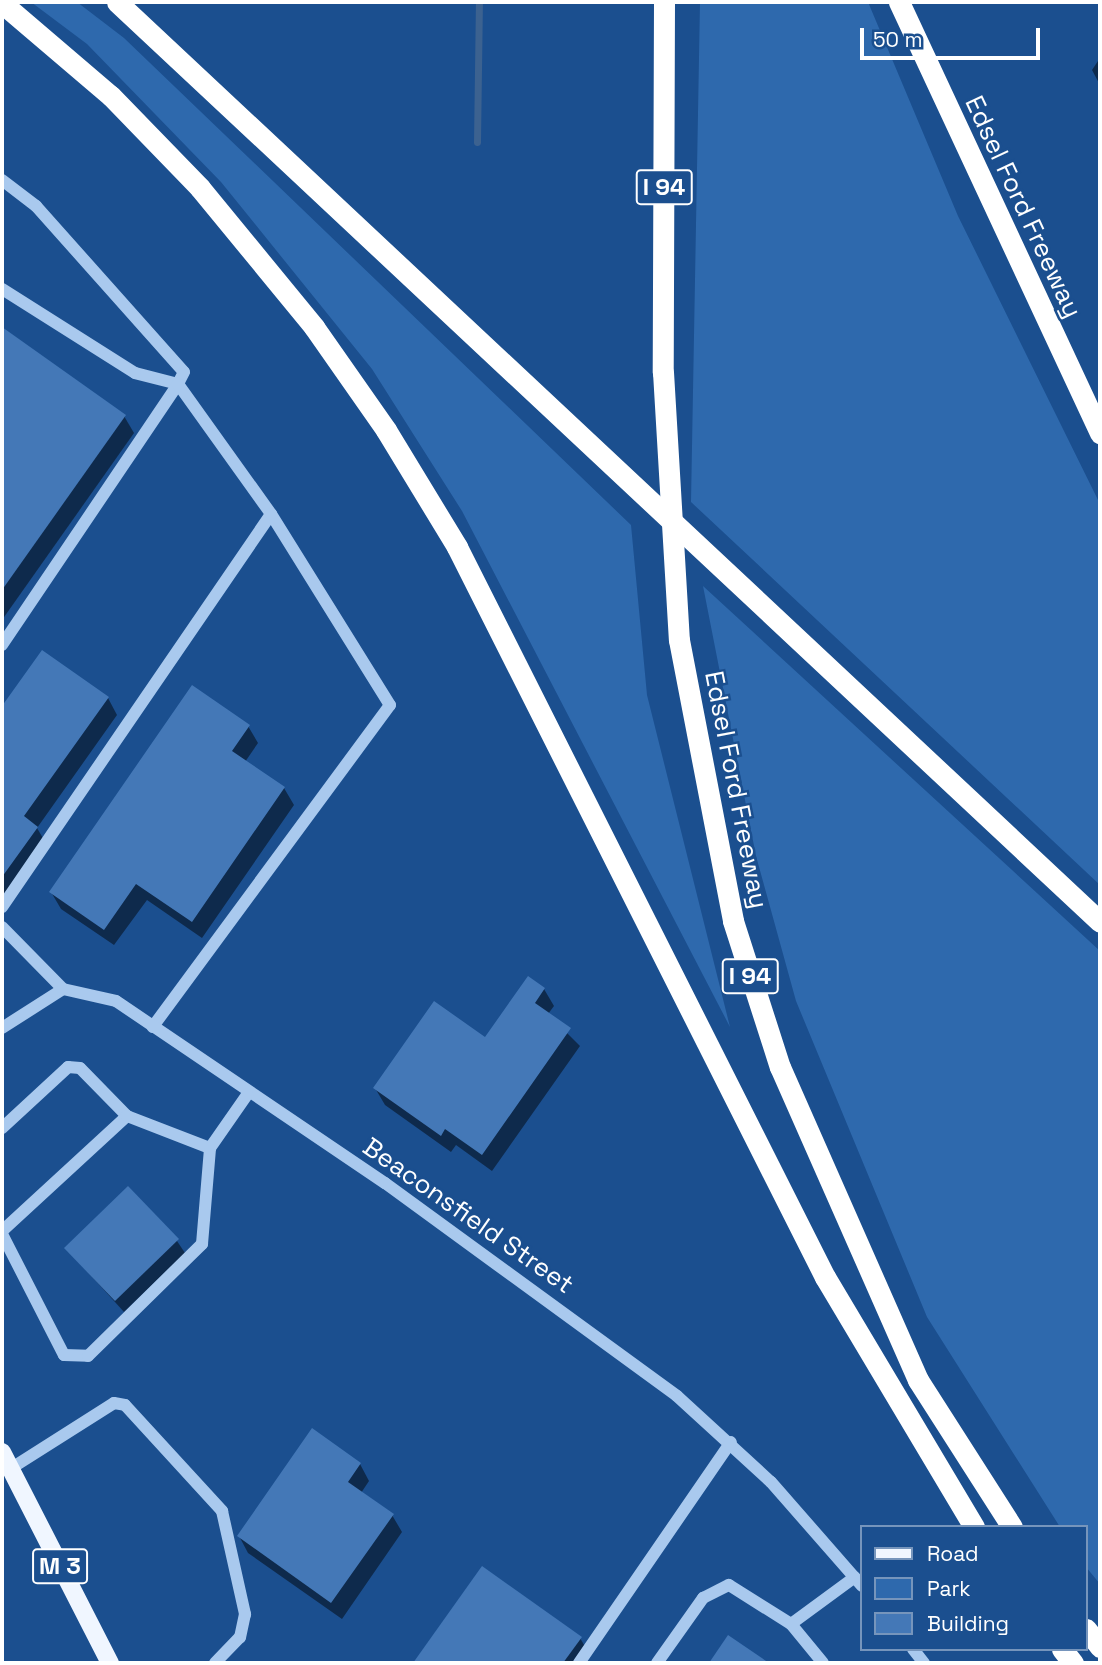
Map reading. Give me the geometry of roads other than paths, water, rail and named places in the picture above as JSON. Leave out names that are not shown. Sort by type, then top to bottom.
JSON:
[{"type":"highway","points":[[117,2],[1100,922]]},
{"type":"highway","name":"Edsel Ford Freeway","points":[[664,2],[663,372],[679,640],[733,921],[780,1067],[918,1380],[1011,1525]]},
{"type":"highway","name":"Edsel Ford Freeway","points":[[899,2],[1100,434]]},
{"type":"highway","points":[[2,3],[111,96],[200,188],[306,316],[386,430],[457,547],[825,1277],[973,1525]]},
{"type":"highway","points":[[1088,1632],[1100,1647]]},
{"type":"main road","name":"M 3","points":[[2,1452],[110,1663]]},
{"type":"street","points":[[2,180],[36,206],[184,372],[2,645]]},
{"type":"street","points":[[2,289],[135,373],[178,384],[271,514],[390,705],[153,1027]]},
{"type":"street","points":[[2,907],[271,514]]},
{"type":"street","points":[[2,927],[63,989],[2,1028]]},
{"type":"street","name":"Beaconsfield Street","points":[[63,989],[101,993],[588,1327],[731,1443],[859,1582]]},
{"type":"street","points":[[2,1128],[68,1067],[80,1069],[127,1116],[211,1148]]},
{"type":"street","points":[[127,1116],[2,1233],[64,1355],[82,1359],[202,1244],[211,1148],[247,1095]]},
{"type":"street","points":[[10,1469],[114,1403],[125,1405],[222,1511],[245,1614],[240,1637],[215,1663]]},
{"type":"street","points":[[579,1663],[731,1443]]},
{"type":"street","points":[[791,1624],[859,1582]]},
{"type":"street","points":[[657,1663],[703,1598],[720,1586],[738,1585],[791,1624],[823,1663]]},
{"type":"waterway","points":[[477,142],[479,2]]}]
